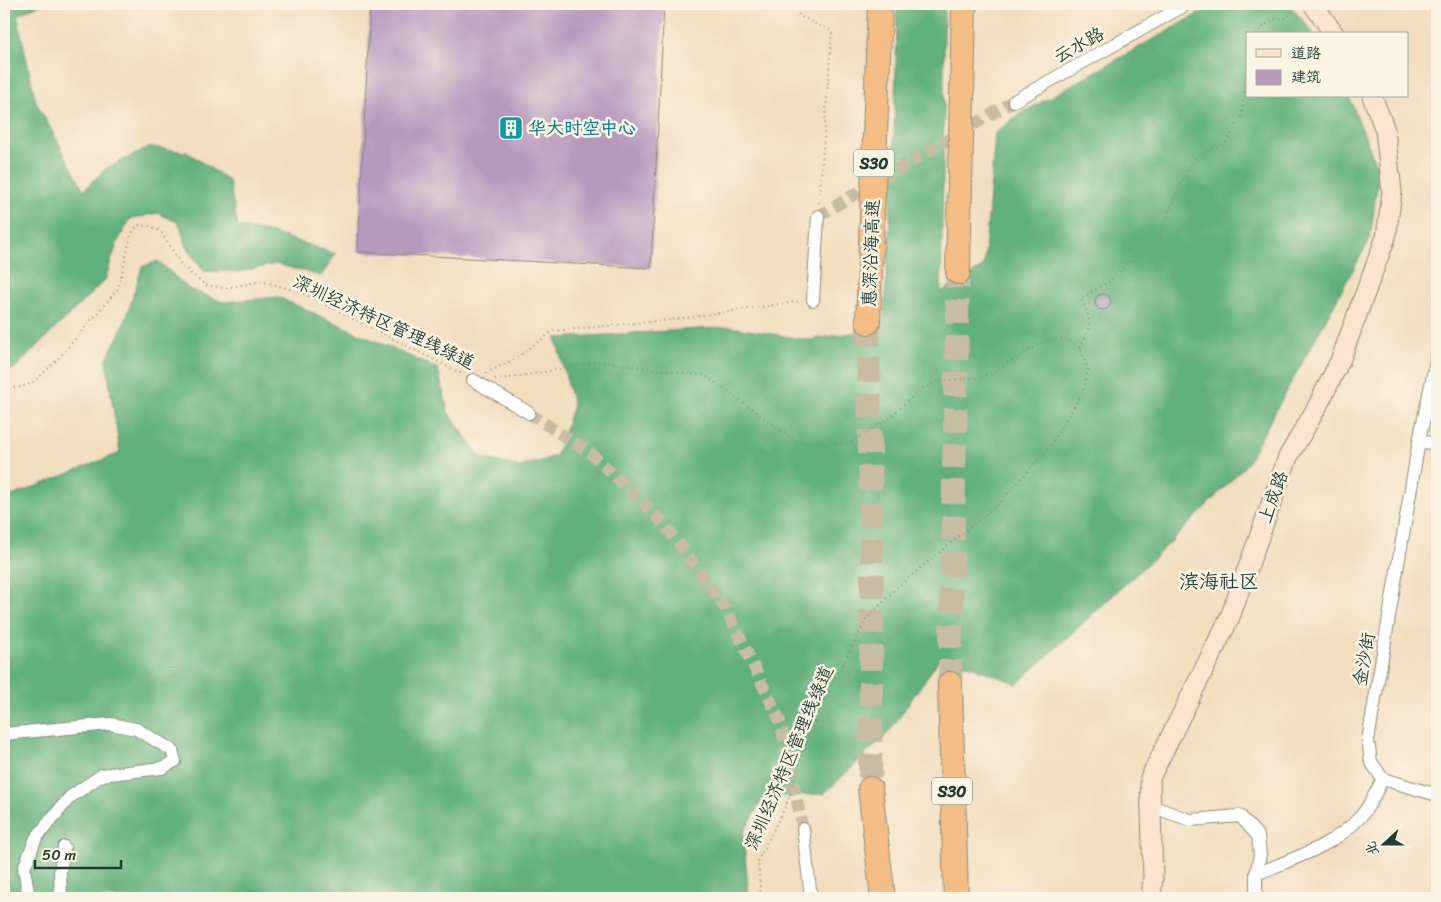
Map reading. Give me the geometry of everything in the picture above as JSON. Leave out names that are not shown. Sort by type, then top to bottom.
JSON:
[{"type":"highway","name":"惠深沿海高速","points":[[868,322],[880,4]]},
{"type":"highway","points":[[958,272],[964,4]]},
{"type":"highway","name":"S30","points":[[950,684],[956,898]]},
{"type":"highway","points":[[870,789],[883,898]]},
{"type":"street","name":"云水路","points":[[1014,101],[1187,4]]},
{"type":"street","points":[[1313,4],[1333,32]]},
{"type":"street","name":"上成路","points":[[1151,898],[1153,878],[1150,778],[1230,617],[1288,457],[1340,361],[1386,237],[1392,192],[1385,130],[1373,98]]},
{"type":"street","points":[[812,300],[818,216]]},
{"type":"street","name":"金沙街","points":[[1383,779],[1371,762],[1368,740],[1419,441],[1437,356]]},
{"type":"street","points":[[473,380],[528,413]]},
{"type":"street","points":[[1419,441],[1437,444]]},
{"type":"street","points":[[4,734],[110,724],[136,729],[172,750],[175,762],[162,768],[102,775],[70,797],[36,838],[24,868],[29,898]]},
{"type":"street","points":[[1256,874],[1316,848],[1344,832],[1362,815],[1383,779],[1437,795]]},
{"type":"street","points":[[1151,806],[1190,820],[1240,816],[1258,836],[1260,855],[1256,874],[1256,898]]},
{"type":"street","points":[[803,829],[811,898]]},
{"type":"street","points":[[61,898],[60,872],[64,847]]},
{"type":"street","points":[[803,898],[809,878]]},
{"type":"path","points":[[797,4],[799,16],[832,31],[818,216]]},
{"type":"path","points":[[1258,32],[1273,19],[1287,18],[1298,4]]},
{"type":"path","points":[[1080,348],[1088,332],[1090,318],[1081,298],[1110,281],[1140,250],[1158,239],[1180,184],[1198,155],[1226,143],[1241,118],[1246,80]]},
{"type":"path","name":"深圳经济特区管理线绿道","points":[[4,390],[24,386],[36,380],[58,359],[118,290],[131,235],[138,225],[151,226],[161,232],[182,266],[205,285],[226,288],[262,281],[302,293],[473,380],[508,378],[598,361],[706,376],[795,440],[822,446],[851,442],[890,418],[919,390],[938,381],[977,378],[990,374],[1045,341],[1064,338],[1080,348],[1088,370],[1083,392],[1047,450],[997,505],[896,588],[866,620],[822,704],[805,745],[788,801],[758,860],[761,898]]},
{"type":"path","points":[[4,262],[6,288],[4,295]]},
{"type":"path","points":[[473,380],[513,360],[553,331],[669,320],[812,300]]},
{"type":"green space","points":[[4,4],[41,4],[17,15],[36,102],[84,190],[105,169],[150,147],[187,152],[229,181],[238,227],[269,232],[336,254],[321,276],[277,264],[238,272],[204,271],[188,250],[179,223],[158,213],[130,219],[117,243],[105,280],[15,368],[4,372]]},
{"type":"green space","points":[[897,4],[944,4],[941,292],[984,266],[995,133],[1015,117],[1205,10],[1289,4],[1312,32],[1246,32],[1246,98],[1350,98],[1379,172],[1370,239],[1246,465],[1173,540],[1017,684],[942,655],[889,732],[824,794],[764,797],[743,833],[749,898],[4,898],[4,499],[120,453],[106,360],[125,321],[142,267],[158,261],[189,289],[223,302],[278,297],[438,369],[448,412],[481,458],[520,467],[556,456],[573,405],[556,338],[731,327],[808,340],[883,328],[896,85]]},
{"type":"building","name":"华大时空中心","points":[[370,4],[664,4],[651,268],[358,252]]},
{"type":"building","points":[[1103,294],[1109,296],[1111,302],[1109,308],[1103,310],[1097,308],[1095,302],[1097,296]]},
{"type":"tunnel","points":[[818,216],[1014,101]]},
{"type":"tunnel","points":[[950,684],[958,272]]},
{"type":"tunnel","points":[[868,322],[872,573],[870,789]]},
{"type":"tunnel","points":[[529,413],[593,455],[664,523],[726,609],[780,721],[803,829]]},
{"type":"place","name":"华大时空中心","points":[[511,128]]},
{"type":"district","name":"滨海社区","points":[[1219,581]]}]
